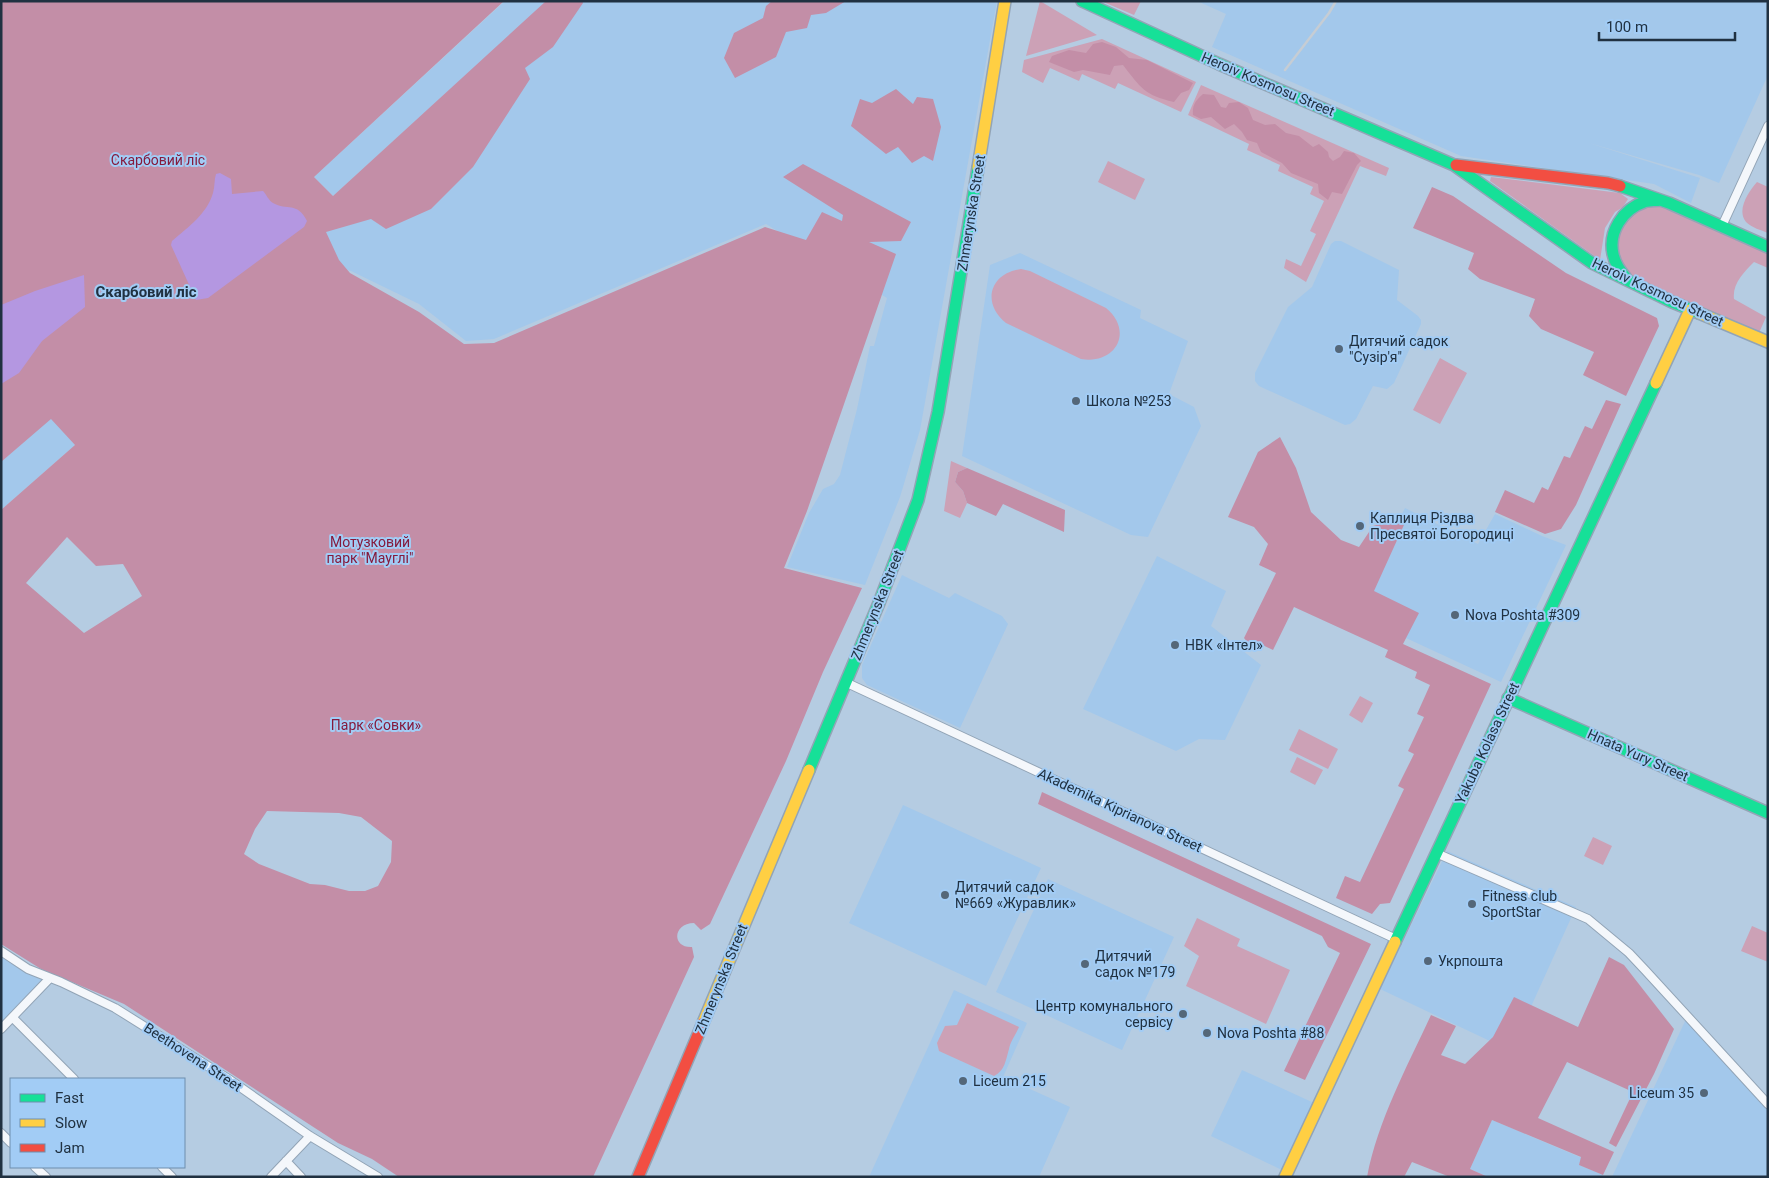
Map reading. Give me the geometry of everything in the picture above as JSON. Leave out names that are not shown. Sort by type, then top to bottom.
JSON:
[{"type":"main road","name":"Zhmerynska Street","points":[[638,1177],[879,603],[918,500],[938,412],[1005,1]]},
{"type":"main road","name":"Heroiv Kosmosu Street","points":[[1082,1],[1220,64],[1454,165],[1592,263],[1690,310],[1768,342]]},
{"type":"main road","name":"Heroiv Kosmosu Street","points":[[1454,165],[1608,182],[1664,200],[1768,247]]},
{"type":"main road","points":[[1630,281],[1617,267],[1614,259],[1612,250],[1613,232],[1622,216],[1637,204],[1646,201],[1664,200]]},
{"type":"main road","name":"Yakuba Kolasa Street","points":[[1285,1177],[1690,310]]},
{"type":"main road","name":"Hnata Yury Street","points":[[1508,698],[1768,813]]},
{"type":"street","points":[[1722,226],[1768,126]]},
{"type":"street","name":"Akademika Kiprianova Street","points":[[845,682],[1396,939]]},
{"type":"street","points":[[1436,853],[1588,919],[1597,925],[1646,970],[1768,1104]]},
{"type":"street","name":"Beethovena Street","points":[[1,951],[28,969],[115,1008],[230,1080],[310,1136],[378,1177]]},
{"type":"street","points":[[1,1029],[50,978]]},
{"type":"street","points":[[13,1018],[73,1078]]},
{"type":"street","points":[[1,1133],[10,1142]]},
{"type":"street","points":[[271,1177],[310,1136]]},
{"type":"street","points":[[286,1161],[301,1177]]},
{"type":"street","points":[[37,1168],[46,1177]]},
{"type":"street","points":[[163,1168],[172,1177]]},
{"type":"shaded area","points":[[505,1],[547,1],[333,196],[314,177]]},
{"type":"shaded area","points":[[551,1],[997,1],[920,430],[900,497],[865,585],[787,567],[809,513],[823,489],[834,484],[840,475],[857,409],[870,346],[874,346],[887,298],[766,224],[494,339],[466,341],[419,304],[351,271],[311,261],[334,199]]},
{"type":"shaded area","points":[[1040,1],[1097,35],[1026,56]]},
{"type":"shaded area","points":[[1101,1],[1141,1],[1134,15]]},
{"type":"shaded area","points":[[1197,1],[1768,1],[1768,75],[1719,183],[1699,175],[1589,143],[1700,178],[1691,203],[1654,184],[1461,156],[1212,47],[1226,14]]},
{"type":"shaded area","points":[[1102,39],[1196,82],[1181,112],[1118,83],[1115,89],[1082,74],[1079,81],[1050,68],[1043,83],[1022,72],[1024,60]]},
{"type":"shaded area","points":[[1201,85],[1389,168],[1386,176],[1360,166],[1306,282],[1284,268],[1286,259],[1301,266],[1316,234],[1310,231],[1324,201],[1310,194],[1313,187],[1278,171],[1280,165],[1247,150],[1249,144],[1188,115]]},
{"type":"shaded area","points":[[1108,161],[1145,179],[1135,200],[1098,182]]},
{"type":"shaded area","points":[[220,173],[231,179],[232,194],[263,191],[272,202],[296,209],[307,221],[304,227],[208,298],[196,300],[171,245],[172,241],[202,214],[213,193],[216,174]]},
{"type":"shaded area","points":[[1491,177],[1620,193],[1628,199],[1623,207],[1615,212],[1605,228],[1600,260],[1490,181]]},
{"type":"shaded area","points":[[1757,182],[1768,187],[1768,233],[1751,226],[1743,217],[1742,212],[1745,201],[1750,190]]},
{"type":"shaded area","points":[[1665,205],[1731,238],[1768,252],[1768,268],[1754,262],[1737,283],[1734,294],[1734,299],[1766,317],[1759,333],[1630,278],[1620,262],[1616,245],[1620,229],[1641,207]]},
{"type":"shaded area","name":"Дитячий садок \"Сузір'я\"","points":[[1335,241],[1341,241],[1399,270],[1397,300],[1421,320],[1421,324],[1394,383],[1387,389],[1373,386],[1356,419],[1350,424],[1345,425],[1259,386],[1255,381],[1255,373],[1288,307],[1312,287],[1331,244]]},
{"type":"shaded area","name":"Школа №253","points":[[1020,253],[1141,310],[1140,318],[1188,341],[1169,394],[1194,407],[1201,426],[1148,537],[1131,535],[962,456],[990,265]]},
{"type":"shaded area","points":[[1021,269],[1030,271],[1106,308],[1114,317],[1119,327],[1120,336],[1112,352],[1104,357],[1081,359],[1006,323],[993,307],[992,290],[1002,276]]},
{"type":"shaded area","points":[[84,275],[85,307],[42,341],[19,373],[1,384],[1,305],[35,291]]},
{"type":"shaded area","points":[[1440,358],[1467,373],[1440,424],[1413,410]]},
{"type":"shaded area","points":[[51,418],[75,445],[1,510],[1,462]]},
{"type":"shaded area","points":[[951,461],[967,468],[958,472],[955,482],[963,491],[967,503],[960,518],[944,511]]},
{"type":"shaded area","points":[[1405,508],[1478,544],[1495,514],[1566,545],[1501,682],[1352,613]]},
{"type":"shaded area","name":"НВК «Інтел»","points":[[1157,556],[1226,591],[1211,626],[1261,665],[1225,740],[1199,739],[1176,751],[1083,709]]},
{"type":"shaded area","points":[[902,575],[949,598],[955,593],[1002,616],[1008,624],[960,728],[867,685],[862,678],[862,665]]},
{"type":"shaded area","points":[[1360,696],[1373,703],[1362,723],[1349,715]]},
{"type":"shaded area","points":[[1299,729],[1338,749],[1328,769],[1289,750]]},
{"type":"shaded area","points":[[1297,757],[1323,770],[1315,785],[1290,772]]},
{"type":"shaded area","name":"Дитячий садок №669 «Журавлик»","points":[[903,805],[1041,868],[986,986],[849,923]]},
{"type":"shaded area","points":[[1593,837],[1612,846],[1603,865],[1584,856]]},
{"type":"shaded area","points":[[1447,851],[1576,907],[1511,1051],[1380,989]]},
{"type":"shaded area","name":"Дитячий садок №179","points":[[1048,879],[1174,937],[1122,1050],[996,992]]},
{"type":"shaded area","points":[[1197,918],[1240,939],[1237,946],[1290,970],[1266,1024],[1186,986],[1199,956],[1184,946]]},
{"type":"shaded area","points":[[1752,926],[1768,933],[1768,962],[1741,951]]},
{"type":"shaded area","points":[[1,951],[50,978],[1,1029]]},
{"type":"shaded area","name":"Liceum 215","points":[[954,990],[1027,1023],[1003,1077],[1070,1107],[1039,1177],[869,1177]]},
{"type":"shaded area","points":[[967,1003],[1019,1027],[1003,1068],[994,1076],[939,1051],[937,1043],[945,1026],[957,1025]]},
{"type":"shaded area","name":"Liceum 35","points":[[1687,1017],[1768,1105],[1768,1177],[1612,1177]]},
{"type":"shaded area","points":[[1242,1070],[1314,1103],[1282,1170],[1211,1136]]},
{"type":"shaded area","points":[[1492,1120],[1582,1158],[1579,1165],[1603,1175],[1602,1177],[1488,1177],[1470,1169]]},
{"type":"green space","name":"Парк «Совки»","points":[[1,1],[504,1],[314,177],[333,196],[546,1],[582,1],[583,3],[553,47],[525,68],[530,79],[473,167],[431,209],[386,229],[371,219],[326,232],[339,260],[350,273],[419,312],[464,344],[494,343],[765,227],[806,240],[822,212],[842,221],[843,215],[783,177],[803,164],[911,222],[901,241],[869,242],[896,254],[807,511],[784,568],[862,588],[823,672],[786,761],[710,924],[701,930],[694,923],[687,924],[682,927],[677,935],[680,944],[692,947],[694,957],[593,1177],[399,1177],[372,1159],[338,1143],[124,1004],[41,969],[1,944],[1,510],[75,445],[51,419],[1,462]],"holes":[[[67,537],[96,566],[123,564],[142,596],[84,633],[26,583]],[[267,811],[339,813],[361,817],[392,841],[391,862],[378,886],[365,891],[349,891],[325,885],[310,884],[259,864],[244,854],[255,829]]]},
{"type":"green space","points":[[772,1],[846,1],[826,13],[811,15],[807,28],[786,32],[776,57],[735,78],[724,58],[734,33],[763,18],[766,6]]},
{"type":"green space","points":[[1102,42],[1116,47],[1129,58],[1147,60],[1193,83],[1189,90],[1181,93],[1174,102],[1144,90],[1123,65],[1114,66],[1110,75],[1083,70],[1074,72],[1049,62],[1052,56],[1069,50],[1086,53],[1093,44]]},
{"type":"green space","points":[[896,89],[913,104],[917,97],[933,99],[941,127],[933,161],[924,156],[912,163],[898,147],[886,154],[851,126],[860,99],[872,103]]},
{"type":"green space","points":[[1203,94],[1214,95],[1221,107],[1226,108],[1229,103],[1239,102],[1248,108],[1253,120],[1265,125],[1275,124],[1286,133],[1299,136],[1313,147],[1319,144],[1328,152],[1329,157],[1333,161],[1340,157],[1344,151],[1354,153],[1361,161],[1342,194],[1332,192],[1328,200],[1319,193],[1318,184],[1291,173],[1282,163],[1261,152],[1257,143],[1247,140],[1234,124],[1225,129],[1211,117],[1201,119],[1193,115],[1195,103]]},
{"type":"green space","points":[[1432,187],[1453,196],[1566,273],[1657,318],[1659,326],[1626,396],[1583,375],[1594,352],[1541,329],[1529,316],[1535,299],[1480,279],[1468,269],[1474,253],[1413,228]]},
{"type":"green space","points":[[1606,400],[1621,404],[1576,505],[1561,529],[1545,534],[1495,512],[1505,490],[1534,503],[1542,487],[1548,490],[1564,456],[1570,458],[1585,426],[1592,429]]},
{"type":"green space","points":[[1280,437],[1296,468],[1311,512],[1341,540],[1359,547],[1373,526],[1408,516],[1374,591],[1419,613],[1403,644],[1491,684],[1390,903],[1380,904],[1372,914],[1336,898],[1345,876],[1360,882],[1404,789],[1398,786],[1414,754],[1408,751],[1424,717],[1417,714],[1430,685],[1415,678],[1417,672],[1385,657],[1388,650],[1294,607],[1273,650],[1254,641],[1250,645],[1244,638],[1276,573],[1259,565],[1268,544],[1254,527],[1228,517],[1258,452]]},
{"type":"green space","points":[[967,468],[1065,510],[1064,532],[1003,504],[996,516],[967,503],[963,491],[955,482],[958,472]]},
{"type":"green space","points":[[1042,792],[1371,944],[1305,1080],[1284,1071],[1340,953],[1328,947],[1322,936],[1038,804]]},
{"type":"green space","points":[[1609,957],[1624,965],[1674,1029],[1654,1074],[1616,1147],[1609,1143],[1633,1092],[1567,1062],[1538,1118],[1614,1152],[1603,1175],[1579,1165],[1581,1157],[1492,1120],[1470,1169],[1488,1177],[1450,1177],[1412,1162],[1404,1177],[1367,1177],[1378,1135],[1386,1114],[1431,1015],[1456,1026],[1441,1055],[1465,1064],[1493,1037],[1514,997],[1578,1027]]},
{"type":"railway","points":[[1285,70],[1329,13],[1336,1]]},
{"type":"traffic: fast","points":[[1082,1],[1219,64],[1454,165],[1592,263],[1699,313]]},
{"type":"traffic: fast","points":[[809,770],[879,603],[918,500],[938,412],[978,168]]},
{"type":"traffic: fast","points":[[1620,186],[1669,203],[1768,247]]},
{"type":"traffic: fast","points":[[1626,278],[1618,267],[1613,254],[1612,246],[1615,230],[1624,216],[1636,205],[1646,201],[1660,200]]},
{"type":"traffic: fast","points":[[1395,942],[1656,383]]},
{"type":"traffic: fast","points":[[1508,698],[1768,813]]},
{"type":"traffic: slow","points":[[978,168],[1005,1]]},
{"type":"traffic: slow","points":[[1656,383],[1690,310]]},
{"type":"traffic: slow","points":[[1699,313],[1768,342]]},
{"type":"traffic: slow","points":[[703,1023],[809,770]]},
{"type":"traffic: slow","points":[[1285,1177],[1395,942]]},
{"type":"traffic: jam","points":[[1456,165],[1620,186]]},
{"type":"traffic: jam","points":[[638,1177],[703,1023]]},
{"type":"place","name":"Дитячий садок \"Сузір'я\"","points":[[1339,349]]},
{"type":"place","name":"Школа №253","points":[[1076,401]]},
{"type":"place","name":"Каплиця Різдва Пресвятої Богородиці","points":[[1360,526]]},
{"type":"place","name":"Nova Poshta #309","points":[[1455,615]]},
{"type":"place","name":"НВК «Інтел»","points":[[1175,645]]},
{"type":"place","name":"Дитячий садок №669 «Журавлик»","points":[[945,895]]},
{"type":"place","name":"Fitness club SportStar","points":[[1472,904]]},
{"type":"place","name":"Укрпошта","points":[[1428,961]]},
{"type":"place","name":"Дитячий садок №179","points":[[1085,964]]},
{"type":"place","name":"Центр комунального сервісу","points":[[1183,1014]]},
{"type":"place","name":"Nova Poshta #88","points":[[1207,1033]]},
{"type":"place","name":"Liceum 215","points":[[963,1081]]},
{"type":"place","name":"Liceum 35","points":[[1704,1093]]},
{"type":"district","name":"Скарбовий ліс","points":[[146,292]]},
{"type":"park label","name":"Мотузковий парк \"Мауглі\"","points":[[370,550]]}]
